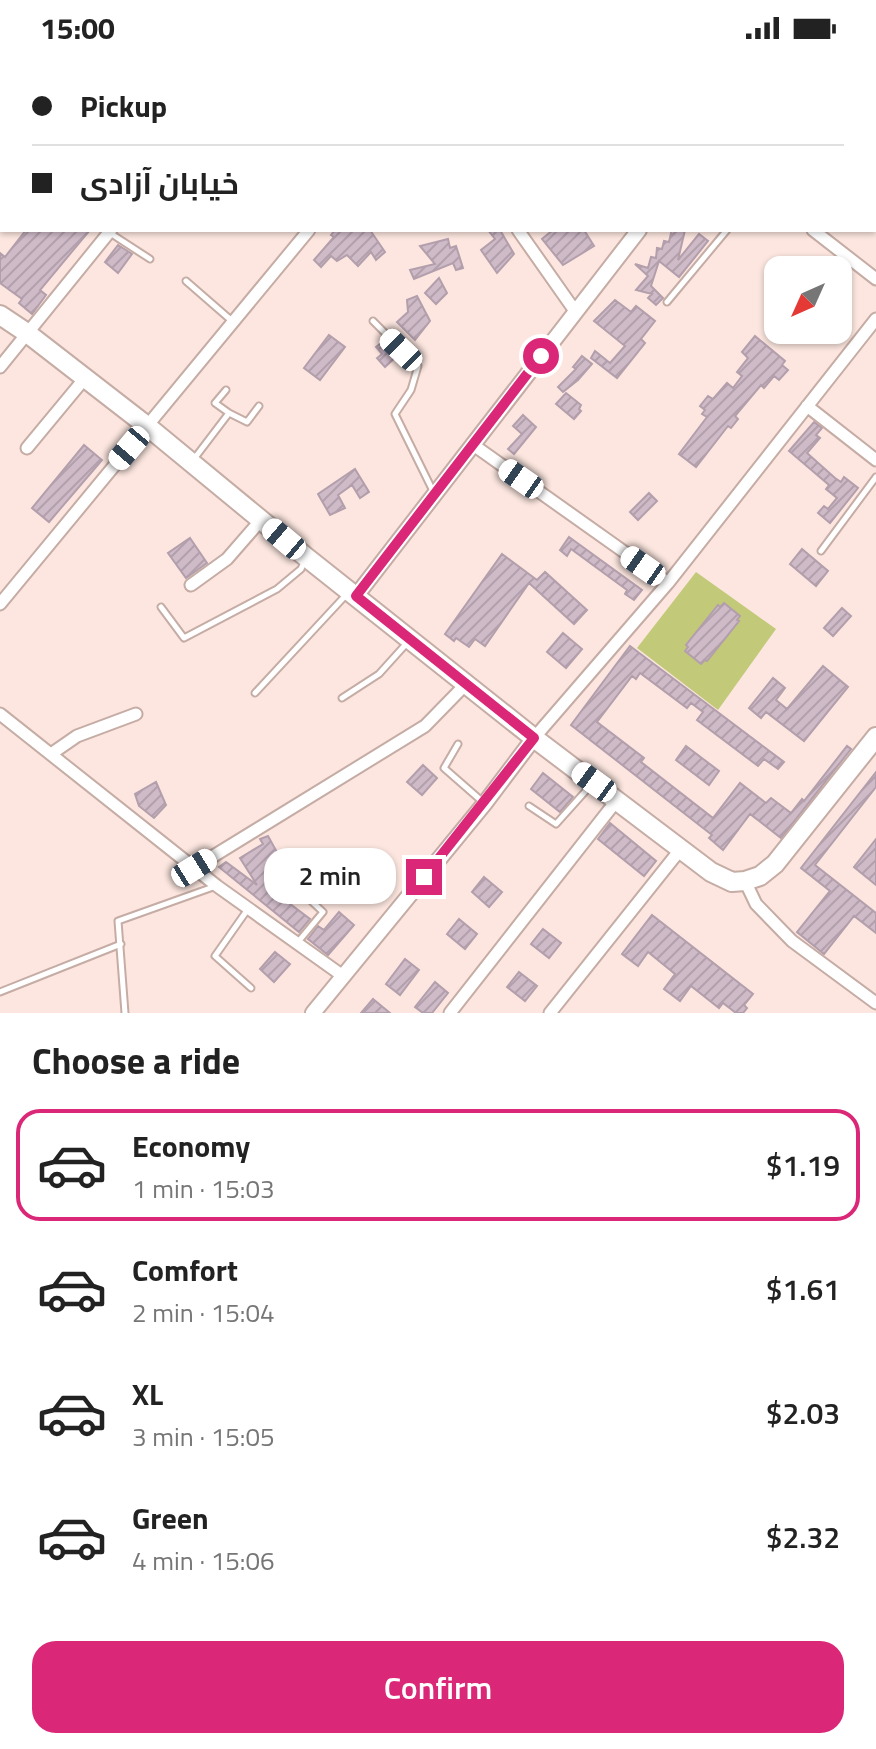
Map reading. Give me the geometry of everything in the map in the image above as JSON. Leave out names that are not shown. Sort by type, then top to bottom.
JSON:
[{"type":"highway","points":[[0,302],[21,320],[27,333]]},
{"type":"highway","points":[[0,315],[147,426],[534,738],[711,872],[732,882],[745,881],[760,876],[775,864],[876,737]]},
{"type":"street","points":[[0,367],[109,232]]},
{"type":"street","points":[[0,604],[307,232]]},
{"type":"street","points":[[519,232],[575,311]]},
{"type":"street","points":[[352,593],[637,232]]},
{"type":"street","points":[[816,232],[876,279]]},
{"type":"street","points":[[313,1013],[485,803],[534,738],[668,583],[876,319]]},
{"type":"street","points":[[27,448],[85,378]]},
{"type":"street","points":[[807,406],[876,460]]},
{"type":"street","points":[[472,444],[668,583]]},
{"type":"street","points":[[191,585],[227,559],[261,520]]},
{"type":"street","points":[[194,868],[425,726],[466,684]]},
{"type":"street","points":[[0,714],[217,886],[343,976]]},
{"type":"street","points":[[51,754],[77,736],[136,714]]},
{"type":"street","points":[[450,1013],[617,800]]},
{"type":"street","points":[[550,1013],[680,850]]},
{"type":"street","points":[[745,881],[756,904],[792,941],[876,1003]]},
{"type":"lane","points":[[111,232],[150,259]]},
{"type":"lane","points":[[667,302],[725,232]]},
{"type":"lane","points":[[186,281],[233,322]]},
{"type":"lane","points":[[373,321],[418,366],[411,390],[395,414],[433,492]]},
{"type":"lane","points":[[226,390],[215,403],[247,422],[259,406]]},
{"type":"lane","points":[[191,463],[229,413]]},
{"type":"lane","points":[[821,551],[876,477]]},
{"type":"lane","points":[[161,607],[184,638],[277,589],[301,569],[306,557]]},
{"type":"lane","points":[[255,693],[352,593]]},
{"type":"lane","points":[[342,698],[379,674],[410,639]]},
{"type":"lane","points":[[458,744],[444,768],[485,803]]},
{"type":"lane","points":[[529,806],[556,824],[594,782]]},
{"type":"lane","points":[[125,1013],[118,921],[217,886]]},
{"type":"lane","points":[[297,943],[323,912],[308,898]]},
{"type":"lane","points":[[248,908],[215,956],[251,988]]},
{"type":"lane","points":[[0,992],[121,944]]},
{"type":"green space","points":[[696,572],[776,629],[718,710],[637,648]]},
{"type":"building","points":[[24,232],[88,232],[40,290],[46,295],[32,314],[19,303],[22,299],[0,283],[0,253],[5,257]]},
{"type":"building","points":[[333,232],[371,232],[385,252],[376,260],[371,252],[358,266],[347,255],[337,261],[331,256],[321,267],[314,260],[334,237],[331,235]]},
{"type":"building","points":[[490,232],[501,232],[514,254],[497,273],[481,250],[495,239]]},
{"type":"building","points":[[551,232],[585,232],[594,246],[563,265],[542,239]]},
{"type":"building","points":[[685,232],[678,260],[699,234],[708,241],[679,277],[659,261],[651,286],[663,298],[656,305],[648,298],[652,294],[636,290],[648,276],[635,264],[648,268],[651,257],[656,258],[657,248],[662,249],[664,241],[669,242],[671,233]]},
{"type":"building","points":[[448,239],[450,248],[456,246],[463,268],[456,270],[453,263],[414,279],[410,270],[435,264],[420,246]]},
{"type":"building","points":[[118,245],[132,254],[118,273],[105,262]]},
{"type":"building","points":[[439,278],[447,293],[436,304],[425,293]]},
{"type":"building","points":[[417,296],[430,321],[415,340],[397,322],[408,312],[407,300]]},
{"type":"building","points":[[615,300],[631,312],[636,306],[655,321],[641,339],[645,343],[617,378],[591,358],[595,351],[610,363],[625,346],[594,321]]},
{"type":"building","points":[[329,335],[345,347],[320,380],[304,368]]},
{"type":"building","points":[[755,336],[785,361],[782,365],[788,370],[779,380],[774,376],[764,388],[761,385],[735,416],[738,419],[731,428],[728,426],[696,467],[679,454],[707,417],[702,414],[705,410],[700,406],[708,396],[713,399],[727,383],[733,388],[742,376],[737,372],[748,358],[742,352]]},
{"type":"building","points":[[384,341],[397,356],[385,367],[377,358],[382,354],[376,347]]},
{"type":"building","points":[[582,356],[592,364],[563,392],[558,387],[576,369],[573,367]]},
{"type":"building","points":[[566,393],[581,405],[581,411],[574,419],[556,404]]},
{"type":"building","points":[[523,415],[536,427],[514,454],[508,449],[522,434],[513,426]]},
{"type":"building","points":[[814,422],[822,428],[816,435],[820,438],[807,453],[835,478],[841,482],[844,477],[858,488],[830,523],[818,513],[824,506],[828,509],[837,498],[826,489],[829,485],[789,451]]},
{"type":"building","points":[[84,445],[102,460],[49,522],[32,508]]},
{"type":"building","points":[[355,469],[369,492],[360,498],[352,485],[338,495],[345,508],[330,515],[318,494]]},
{"type":"building","points":[[649,493],[657,501],[638,520],[630,512]]},
{"type":"building","points":[[569,537],[642,590],[634,600],[625,594],[627,590],[571,549],[567,556],[560,550]]},
{"type":"building","points":[[190,538],[207,563],[186,578],[168,553]]},
{"type":"building","points":[[802,549],[828,571],[816,586],[790,564]]},
{"type":"building","points":[[502,554],[537,580],[545,572],[587,610],[574,624],[529,583],[485,646],[475,639],[469,647],[456,638],[454,641],[445,634]]},
{"type":"building","points":[[724,603],[740,616],[739,621],[707,661],[701,664],[685,651],[686,645],[718,605],[720,607]]},
{"type":"building","points":[[842,608],[851,616],[833,636],[824,628]]},
{"type":"building","points":[[563,633],[582,649],[566,668],[547,652]]},
{"type":"building","points":[[630,646],[784,762],[778,769],[764,759],[758,766],[697,720],[703,712],[691,703],[687,708],[640,673],[636,679],[632,676],[597,722],[644,758],[641,762],[713,818],[740,783],[766,803],[771,798],[791,813],[847,746],[851,749],[781,838],[750,814],[723,850],[709,838],[712,835],[571,725]]},
{"type":"building","points":[[823,666],[848,687],[804,741],[766,712],[761,718],[749,708],[773,678],[785,688],[776,700],[787,709]]},
{"type":"building","points":[[686,746],[719,771],[709,785],[676,760]]},
{"type":"building","points":[[423,765],[437,778],[422,795],[407,782]]},
{"type":"building","points":[[876,772],[876,787],[815,865],[876,913],[876,933],[854,916],[824,954],[797,932],[830,891],[801,868]]},
{"type":"building","points":[[543,773],[573,797],[560,812],[531,789]]},
{"type":"building","points":[[156,782],[166,805],[154,818],[139,806],[135,794]]},
{"type":"building","points":[[610,823],[656,861],[644,876],[598,839]]},
{"type":"building","points":[[268,836],[294,883],[281,897],[310,919],[299,932],[219,867],[226,862],[257,885],[240,858],[263,844],[260,839]]},
{"type":"building","points":[[876,839],[876,885],[854,867]]},
{"type":"building","points":[[484,877],[502,892],[489,907],[472,892]]},
{"type":"building","points":[[339,912],[354,925],[328,955],[308,939],[318,926],[324,930]]},
{"type":"building","points":[[652,915],[753,994],[744,1005],[747,1008],[743,1013],[736,1013],[723,1003],[719,1008],[691,986],[680,1001],[664,989],[675,974],[648,952],[638,966],[622,954]]},
{"type":"building","points":[[459,919],[477,934],[465,949],[447,934]]},
{"type":"building","points":[[543,929],[561,943],[549,958],[531,944]]},
{"type":"building","points":[[275,952],[290,964],[274,982],[260,969]]},
{"type":"building","points":[[405,959],[419,970],[400,995],[386,984]]},
{"type":"building","points":[[519,972],[537,986],[525,1001],[507,987]]},
{"type":"building","points":[[435,982],[448,993],[432,1013],[423,1013],[415,1007]]},
{"type":"building","points":[[373,999],[390,1013],[361,1013]]},
{"type":"route","points":[[424,877],[534,738],[356,596],[433,492],[541,356]]}]
